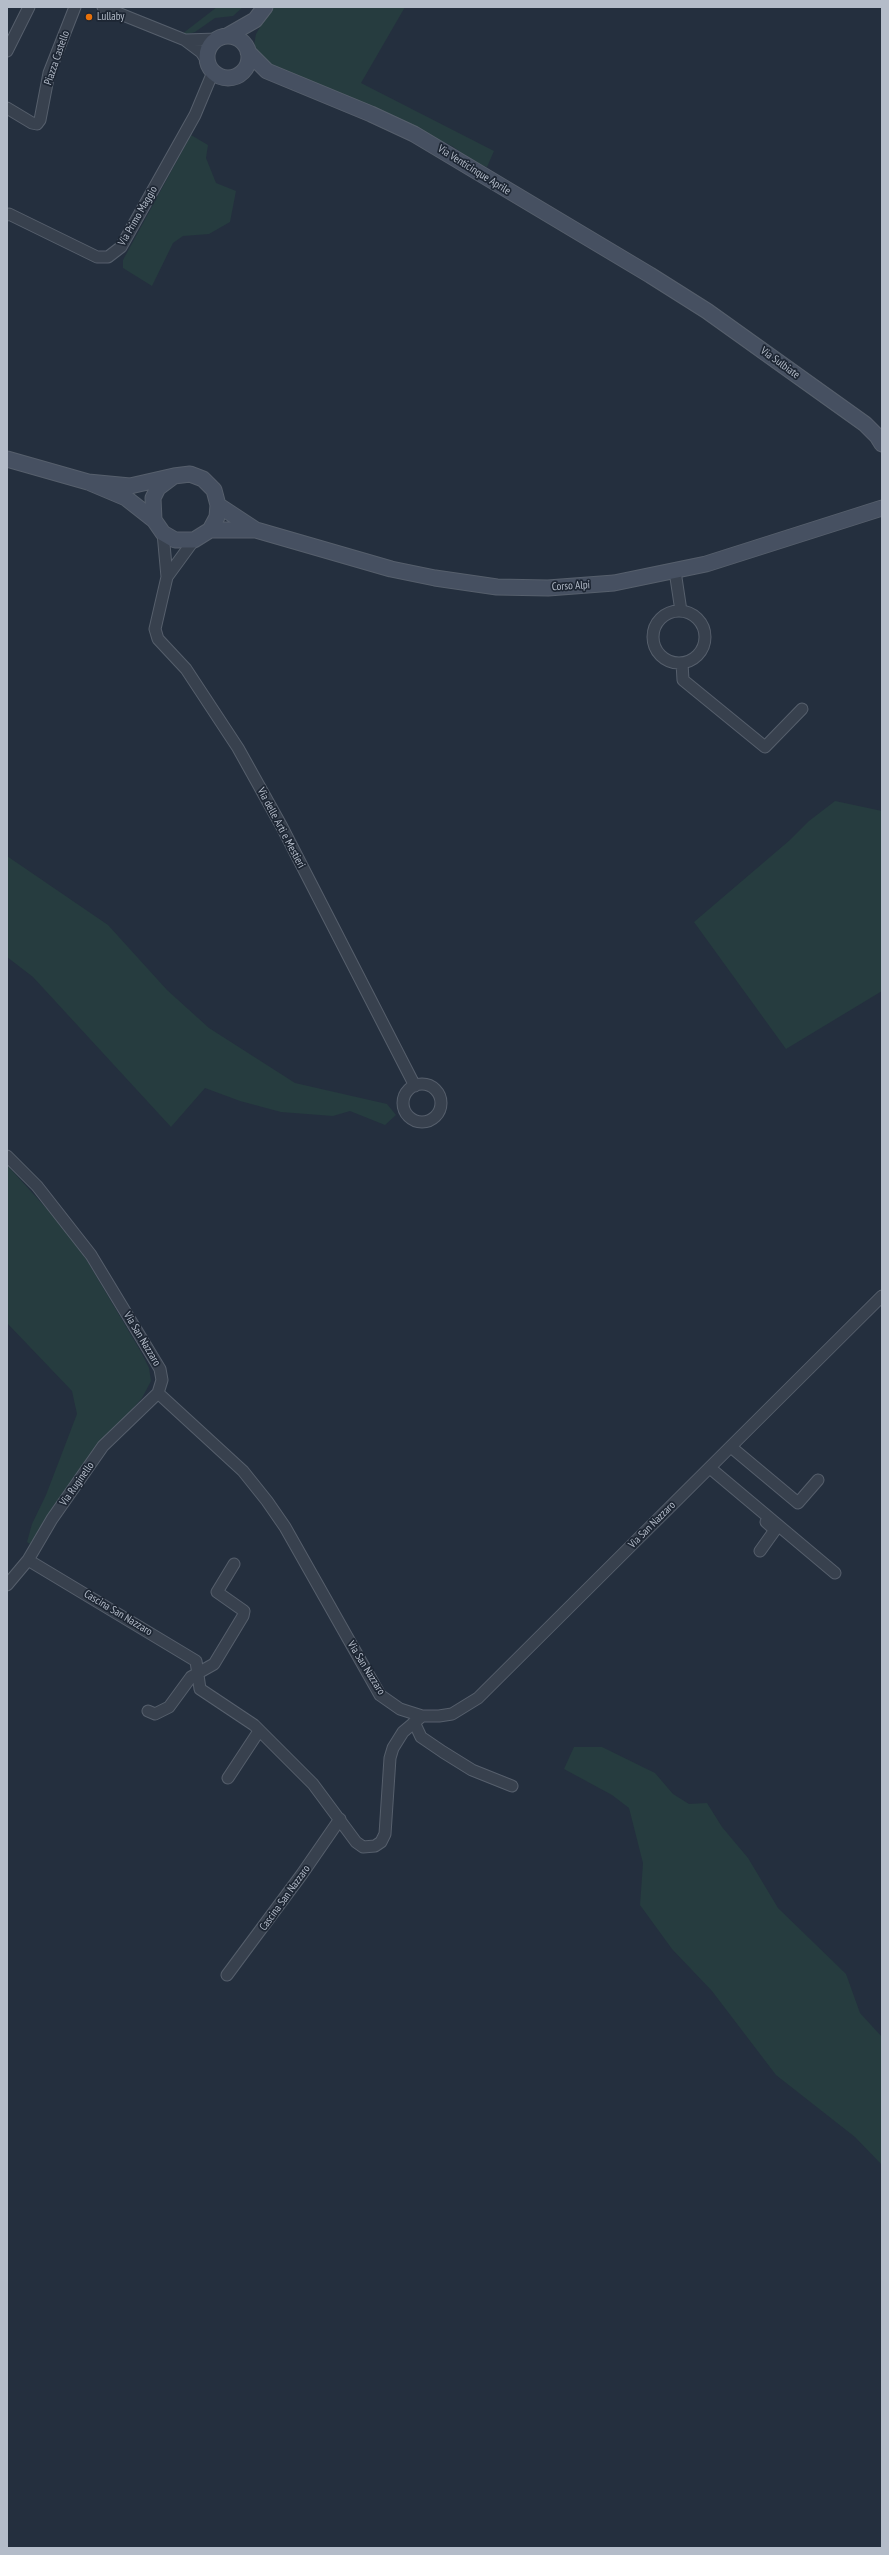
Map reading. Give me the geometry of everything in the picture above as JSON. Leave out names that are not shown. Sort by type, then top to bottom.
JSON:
[{"type":"main road","points":[[233,77],[246,67],[247,50],[255,20],[265,7]]},
{"type":"main road","points":[[255,20],[222,38],[208,50],[210,67],[223,77],[233,77],[267,71]]},
{"type":"main road","points":[[222,38],[239,40],[247,50]]},
{"type":"main road","name":"Via Venticinque Aprile","points":[[247,50],[267,71],[371,114],[414,134],[672,288]]},
{"type":"main road","name":"Via Sulbiate","points":[[672,288],[865,424],[877,436],[882,444]]},
{"type":"main road","points":[[7,459],[88,482],[126,498],[154,520],[163,533],[176,540],[194,540],[210,530],[217,517],[218,505],[214,490],[203,479],[190,474],[130,486],[88,482]]},
{"type":"main road","points":[[154,520],[153,498],[158,488],[174,476]]},
{"type":"main road","name":"Corso Alpi","points":[[218,505],[256,530]]},
{"type":"main road","name":"Corso Alpi","points":[[210,530],[256,530],[392,569],[435,578],[497,586],[580,586],[614,583],[706,564],[882,508]]},
{"type":"street","points":[[7,51],[29,7]]},
{"type":"street","name":"Piazza Castello","points":[[7,108],[32,123],[37,124],[40,120],[49,73],[75,7]]},
{"type":"street","points":[[103,7],[185,40],[201,52],[210,67]]},
{"type":"street","points":[[185,40],[222,38]]},
{"type":"street","name":"Via Primo Maggio","points":[[7,215],[9,214],[93,255],[108,257],[121,247],[195,115],[210,67]]},
{"type":"street","name":"Via delle Arti e Mestieri","points":[[163,533],[167,577],[155,628],[158,639],[186,669],[238,748],[286,834],[415,1086]]},
{"type":"street","name":"Via delle Arti e Mestieri","points":[[167,577],[194,540]]},
{"type":"street","points":[[674,571],[681,611]]},
{"type":"street","points":[[681,611],[698,619],[706,636],[699,654],[682,663],[664,658],[656,647],[654,633],[663,616],[672,612],[681,611]]},
{"type":"street","points":[[682,663],[683,680],[765,747],[802,709]]},
{"type":"street","name":"Via San Nazzaro","points":[[7,1156],[21,1169],[46,1198],[91,1255],[160,1369],[162,1380],[158,1393],[242,1471],[267,1500],[285,1527],[380,1695],[418,1719],[452,1714],[478,1698],[882,1296]]},
{"type":"street","name":"Via Ruginello","points":[[7,1585],[28,1560],[52,1520],[103,1446],[158,1393]]},
{"type":"street","points":[[731,1447],[798,1503],[818,1480]]},
{"type":"street","points":[[708,1470],[775,1530],[760,1551]]},
{"type":"street","points":[[708,1470],[835,1573]]},
{"type":"street","name":"Cascina San Nazzaro","points":[[28,1560],[196,1661],[200,1690],[257,1728]]},
{"type":"street","points":[[148,1712],[155,1714],[169,1707],[192,1678],[214,1664],[243,1616],[244,1611],[217,1592],[234,1564]]},
{"type":"street","points":[[418,1719],[421,1737],[472,1770],[512,1786]]},
{"type":"street","points":[[228,1778],[257,1728],[313,1784],[356,1842],[363,1848],[375,1846],[381,1842],[385,1834],[390,1758],[397,1739],[418,1719]]},
{"type":"street","name":"Cascina San Nazzaro","points":[[227,1975],[298,1880],[340,1819]]},
{"type":"green space","points":[[217,7],[243,7],[233,16],[215,18],[195,32],[185,35],[182,34]]},
{"type":"green space","points":[[272,7],[405,7],[361,83],[494,151],[487,167],[476,163],[452,146],[347,97],[270,66],[256,56],[254,45],[256,34]]},
{"type":"green space","points":[[191,135],[208,145],[206,158],[216,183],[236,191],[230,222],[209,234],[183,236],[173,243],[152,286],[123,268],[123,260]]},
{"type":"green space","points":[[835,801],[882,811],[882,991],[786,1049],[694,922],[790,840],[809,821]]},
{"type":"green space","points":[[7,856],[108,925],[167,990],[209,1028],[295,1083],[387,1104],[396,1115],[385,1125],[350,1111],[333,1116],[281,1112],[240,1101],[205,1088],[171,1127],[33,977],[7,957]]},
{"type":"green space","points":[[7,1165],[57,1220],[86,1259],[141,1352],[149,1368],[151,1381],[142,1398],[121,1422],[33,1546],[27,1542],[32,1524],[46,1495],[77,1414],[72,1391],[7,1323]]},
{"type":"green space","points":[[574,1747],[602,1747],[655,1773],[673,1794],[689,1804],[707,1803],[722,1827],[748,1858],[778,1908],[846,1974],[860,2013],[882,2037],[882,2165],[855,2137],[776,2075],[712,1991],[672,1949],[640,1905],[643,1863],[629,1808],[612,1795],[564,1769]]},
{"type":"place","name":"Lullaby","points":[[89,17]]}]
